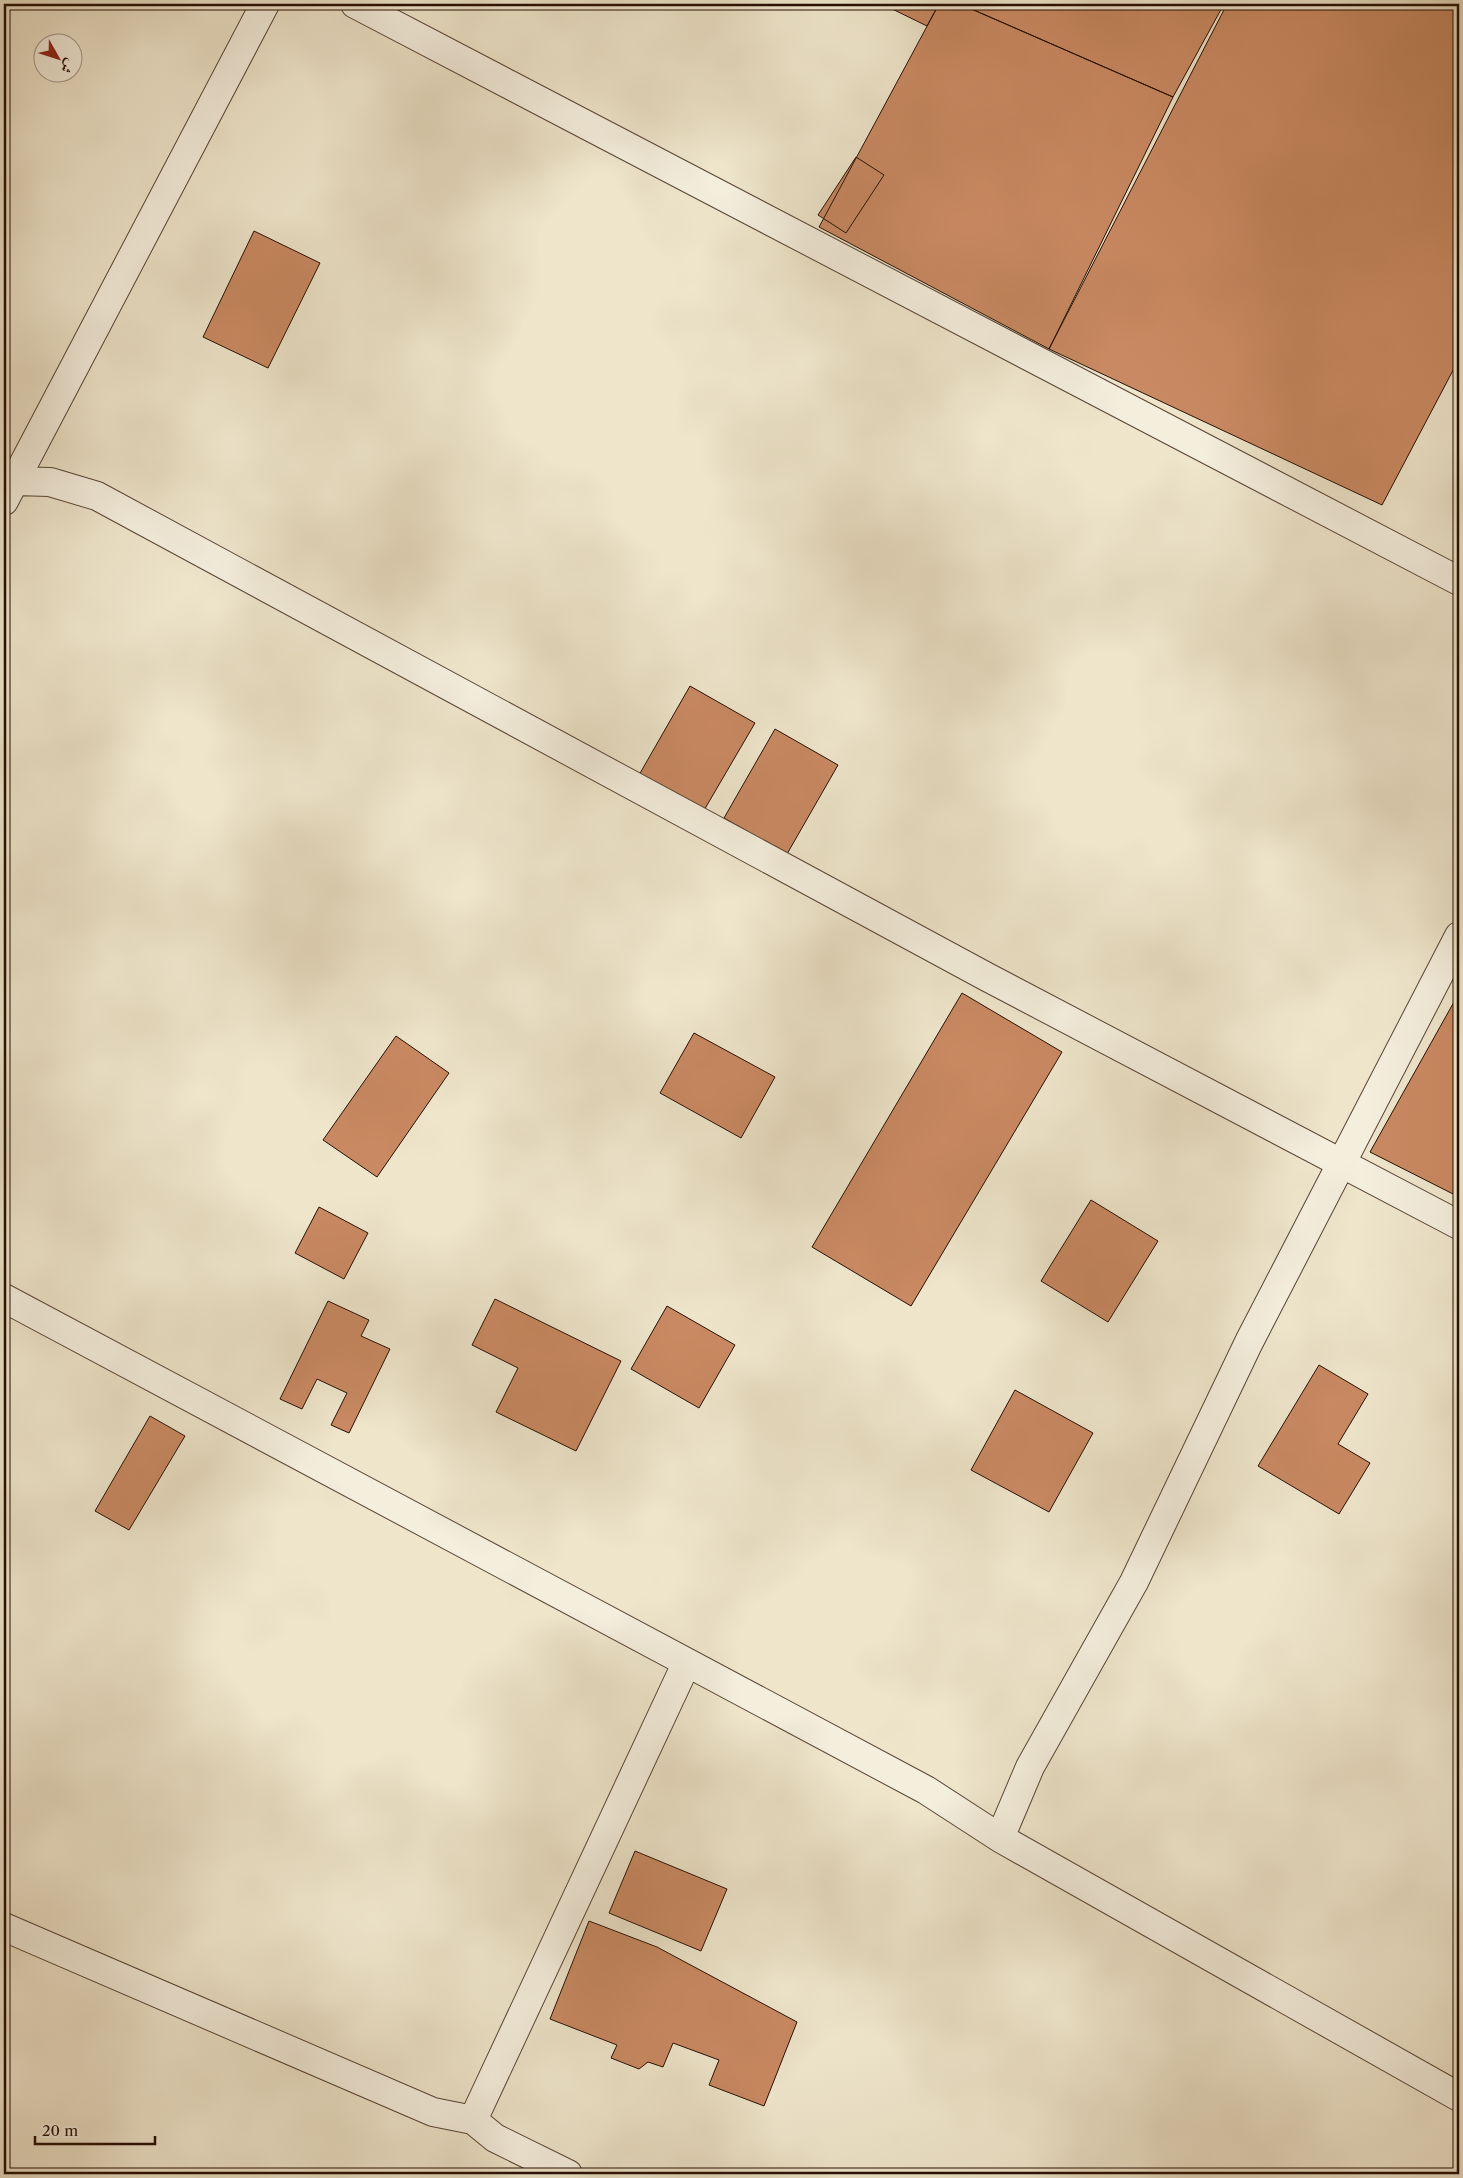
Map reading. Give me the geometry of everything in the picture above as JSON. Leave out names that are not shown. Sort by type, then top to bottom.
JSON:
[{"type":"street","points":[[9,491],[264,4]]},
{"type":"street","points":[[356,4],[1459,581]]},
{"type":"street","points":[[9,491],[50,482],[97,496],[978,973],[1459,1225]]},
{"type":"street","points":[[1000,1838],[1030,1767],[1134,1582],[1249,1342],[1459,936]]},
{"type":"street","points":[[4,1298],[686,1664],[926,1790],[1000,1838],[1459,2097]]},
{"type":"street","points":[[473,2120],[686,1664]]},
{"type":"street","points":[[4,1926],[433,2112],[473,2120],[495,2138],[568,2174]]},
{"type":"building","points":[[882,4],[939,4],[927,26]]},
{"type":"building","points":[[939,4],[960,4],[1173,97],[1049,349],[819,227]]},
{"type":"building","points":[[960,4],[1224,4],[1173,97]]},
{"type":"building","points":[[1227,4],[1459,4],[1459,359],[1382,505],[1049,349]]},
{"type":"building","points":[[856,157],[884,175],[846,233],[818,215]]},
{"type":"building","points":[[254,231],[320,263],[268,368],[203,337]]},
{"type":"building","points":[[690,686],[755,723],[703,812],[639,775]]},
{"type":"building","points":[[775,729],[838,765],[787,854],[724,818]]},
{"type":"building","points":[[962,993],[1062,1052],[911,1306],[812,1247]]},
{"type":"building","points":[[1459,993],[1459,1197],[1370,1152]]},
{"type":"building","points":[[694,1033],[775,1077],[741,1138],[660,1093]]},
{"type":"building","points":[[396,1036],[449,1073],[377,1177],[323,1140]]},
{"type":"building","points":[[1091,1200],[1158,1241],[1108,1322],[1041,1281]]},
{"type":"building","points":[[319,1207],[368,1233],[344,1279],[295,1253]]},
{"type":"building","points":[[495,1299],[621,1361],[576,1451],[496,1412],[518,1368],[472,1345]]},
{"type":"building","points":[[328,1301],[369,1320],[361,1336],[390,1349],[349,1433],[331,1425],[347,1393],[317,1379],[302,1409],[280,1399]]},
{"type":"building","points":[[667,1306],[735,1345],[699,1408],[631,1369]]},
{"type":"building","points":[[1319,1365],[1368,1394],[1338,1444],[1370,1463],[1339,1514],[1258,1466]]},
{"type":"building","points":[[1015,1390],[1093,1433],[1049,1512],[971,1470]]},
{"type":"building","points":[[150,1416],[185,1436],[129,1530],[95,1511]]},
{"type":"building","points":[[635,1851],[727,1889],[701,1951],[609,1913]]},
{"type":"building","points":[[589,1921],[657,1947],[797,2022],[764,2106],[709,2085],[719,2060],[673,2043],[663,2067],[648,2062],[639,2069],[611,2058],[617,2045],[550,2019]]}]
